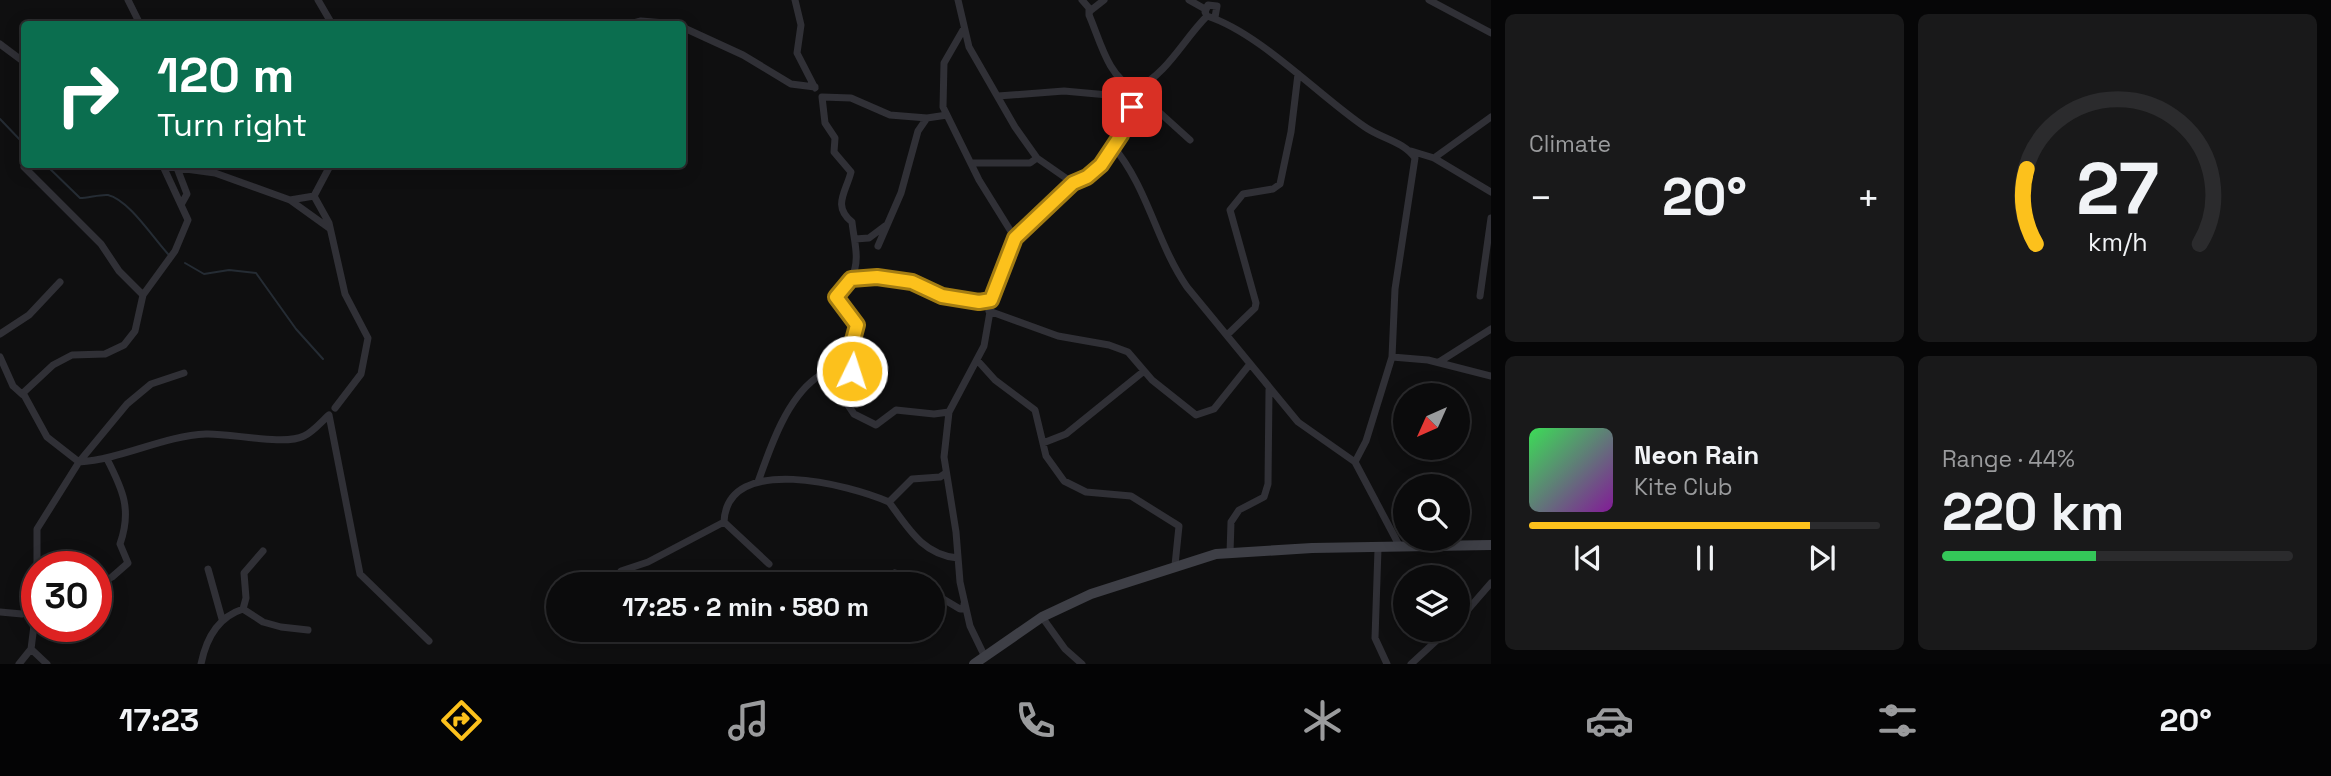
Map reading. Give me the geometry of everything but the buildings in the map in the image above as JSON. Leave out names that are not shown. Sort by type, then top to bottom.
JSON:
[{"type":"main road","points":[[1470,545],[1491,545]]},
{"type":"main road","points":[[974,664],[1042,617],[1091,594],[1175,565],[1230,552],[1393,548]]},
{"type":"street","points":[[128,0],[138,21]]},
{"type":"street","points":[[318,0],[330,21]]},
{"type":"street","points":[[795,0],[801,24],[797,54],[822,97],[825,123],[835,138],[834,152],[852,172],[841,202],[844,216],[852,222],[856,269],[836,297],[857,325],[849,355],[851,365],[848,405],[868,423],[876,425],[895,410],[934,414],[949,412]]},
{"type":"street","points":[[958,0],[963,30],[982,73],[1037,158],[1073,183]]},
{"type":"street","points":[[1082,0],[1089,8],[1089,15],[1110,65],[1122,82],[1136,90],[1190,140]]},
{"type":"street","points":[[1089,15],[1090,10],[1104,0]]},
{"type":"street","points":[[1189,0],[1298,75],[1367,129],[1410,151],[1434,158],[1491,192]]},
{"type":"street","points":[[1431,1],[1491,33]]},
{"type":"street","points":[[998,96],[1064,91],[1108,95],[1136,90],[1162,71],[1216,2]]},
{"type":"street","points":[[1209,14],[1219,10],[1216,2]]},
{"type":"street","points":[[686,29],[743,55],[791,84],[815,88]]},
{"type":"street","points":[[963,30],[944,63],[941,96],[947,115],[997,212],[1015,238]]},
{"type":"street","points":[[0,44],[21,60]]},
{"type":"street","points":[[1227,335],[1255,308],[1256,303],[1230,218],[1230,210],[1243,194],[1273,189],[1280,184],[1292,132],[1298,75]]},
{"type":"street","points":[[985,657],[970,626],[964,603],[943,450],[949,431],[949,412],[989,332],[991,300],[1015,238],[1073,183],[1087,177],[1101,165],[1121,135],[1136,90]]},
{"type":"street","points":[[822,97],[851,98],[896,117],[927,118],[947,115]]},
{"type":"street","points":[[1434,158],[1491,117]]},
{"type":"street","points":[[878,246],[901,193],[918,131],[927,118]]},
{"type":"street","points":[[1112,145],[1134,174],[1173,266],[1269,390],[1310,433],[1354,462],[1393,534]]},
{"type":"street","points":[[1354,462],[1366,441],[1392,357],[1395,289],[1415,165],[1410,151]]},
{"type":"street","points":[[972,163],[1030,163],[1037,158]]},
{"type":"street","points":[[25,168],[101,244],[119,271],[143,295]]},
{"type":"street","points":[[23,395],[30,383],[72,355],[104,354],[124,345],[135,331],[143,295],[175,251],[188,220],[164,168]]},
{"type":"street","points":[[177,168],[187,194],[182,203]]},
{"type":"street","points":[[183,168],[215,173],[290,200],[329,228]]},
{"type":"street","points":[[314,196],[329,168]]},
{"type":"street","points":[[290,200],[314,196]]},
{"type":"street","points":[[314,196],[329,228],[345,294],[369,338],[361,374],[335,408]]},
{"type":"street","points":[[1480,296],[1491,218]]},
{"type":"street","points":[[855,239],[869,238],[885,225]]},
{"type":"street","points":[[851,279],[900,278],[926,286],[942,296],[979,302],[991,300]]},
{"type":"street","points":[[0,334],[29,315],[60,282]]},
{"type":"street","points":[[989,311],[1058,336],[1128,352],[1144,371],[1188,410],[1200,415],[1214,409],[1225,398],[1250,364]]},
{"type":"street","points":[[1439,362],[1491,330]]},
{"type":"street","points":[[0,357],[13,386],[23,395],[47,437],[79,462],[107,459],[165,442],[206,434],[259,438],[303,437],[329,415],[360,574],[429,641]]},
{"type":"street","points":[[1392,357],[1439,362],[1491,376]]},
{"type":"street","points":[[977,360],[995,380],[1035,410],[1053,469],[1074,488],[1130,496],[1175,522],[1179,531],[1175,565]]},
{"type":"street","points":[[758,482],[770,448],[793,404],[815,379],[851,365]]},
{"type":"street","points":[[1043,443],[1066,434],[1144,371]]},
{"type":"street","points":[[37,551],[37,530],[79,462],[127,404],[151,384],[184,373]]},
{"type":"street","points":[[1230,552],[1231,522],[1239,509],[1264,497],[1268,484],[1269,390]]},
{"type":"street","points":[[107,459],[125,494],[125,530],[120,544],[128,564],[112,578]]},
{"type":"street","points":[[889,502],[912,479],[940,477],[946,473]]},
{"type":"street","points":[[621,571],[648,562],[724,522],[729,502],[748,485],[758,482],[804,481],[864,492],[889,502],[904,526],[926,547],[946,557],[958,558]]},
{"type":"street","points":[[724,522],[769,564]]},
{"type":"street","points":[[1378,549],[1375,638],[1387,664]]},
{"type":"street","points":[[201,664],[205,646],[222,619],[243,609],[246,598],[244,573],[263,551]]},
{"type":"street","points":[[208,569],[222,619]]},
{"type":"street","points":[[1470,607],[1491,583]]},
{"type":"street","points":[[945,600],[960,609],[964,609],[964,603]]},
{"type":"street","points":[[243,609],[272,625],[308,630]]},
{"type":"street","points":[[0,612],[21,614]]},
{"type":"street","points":[[1042,617],[1065,649],[1082,664]]},
{"type":"street","points":[[19,664],[31,649],[32,642]]},
{"type":"street","points":[[1411,664],[1435,642]]},
{"type":"street","points":[[31,649],[47,664]]},
{"type":"waterway","points":[[0,119],[21,141]]},
{"type":"waterway","points":[[49,168],[80,198],[102,195],[116,198],[140,220],[168,254]]},
{"type":"waterway","points":[[185,263],[204,274],[229,270],[256,273],[296,329],[323,359]]},
{"type":"route","points":[[852,371],[849,355],[857,325],[836,297],[847,282],[858,277],[900,278],[926,286],[942,296],[979,302],[991,300],[1015,238],[1073,183],[1087,177],[1110,155],[1112,145],[1121,135],[1132,107]]}]
